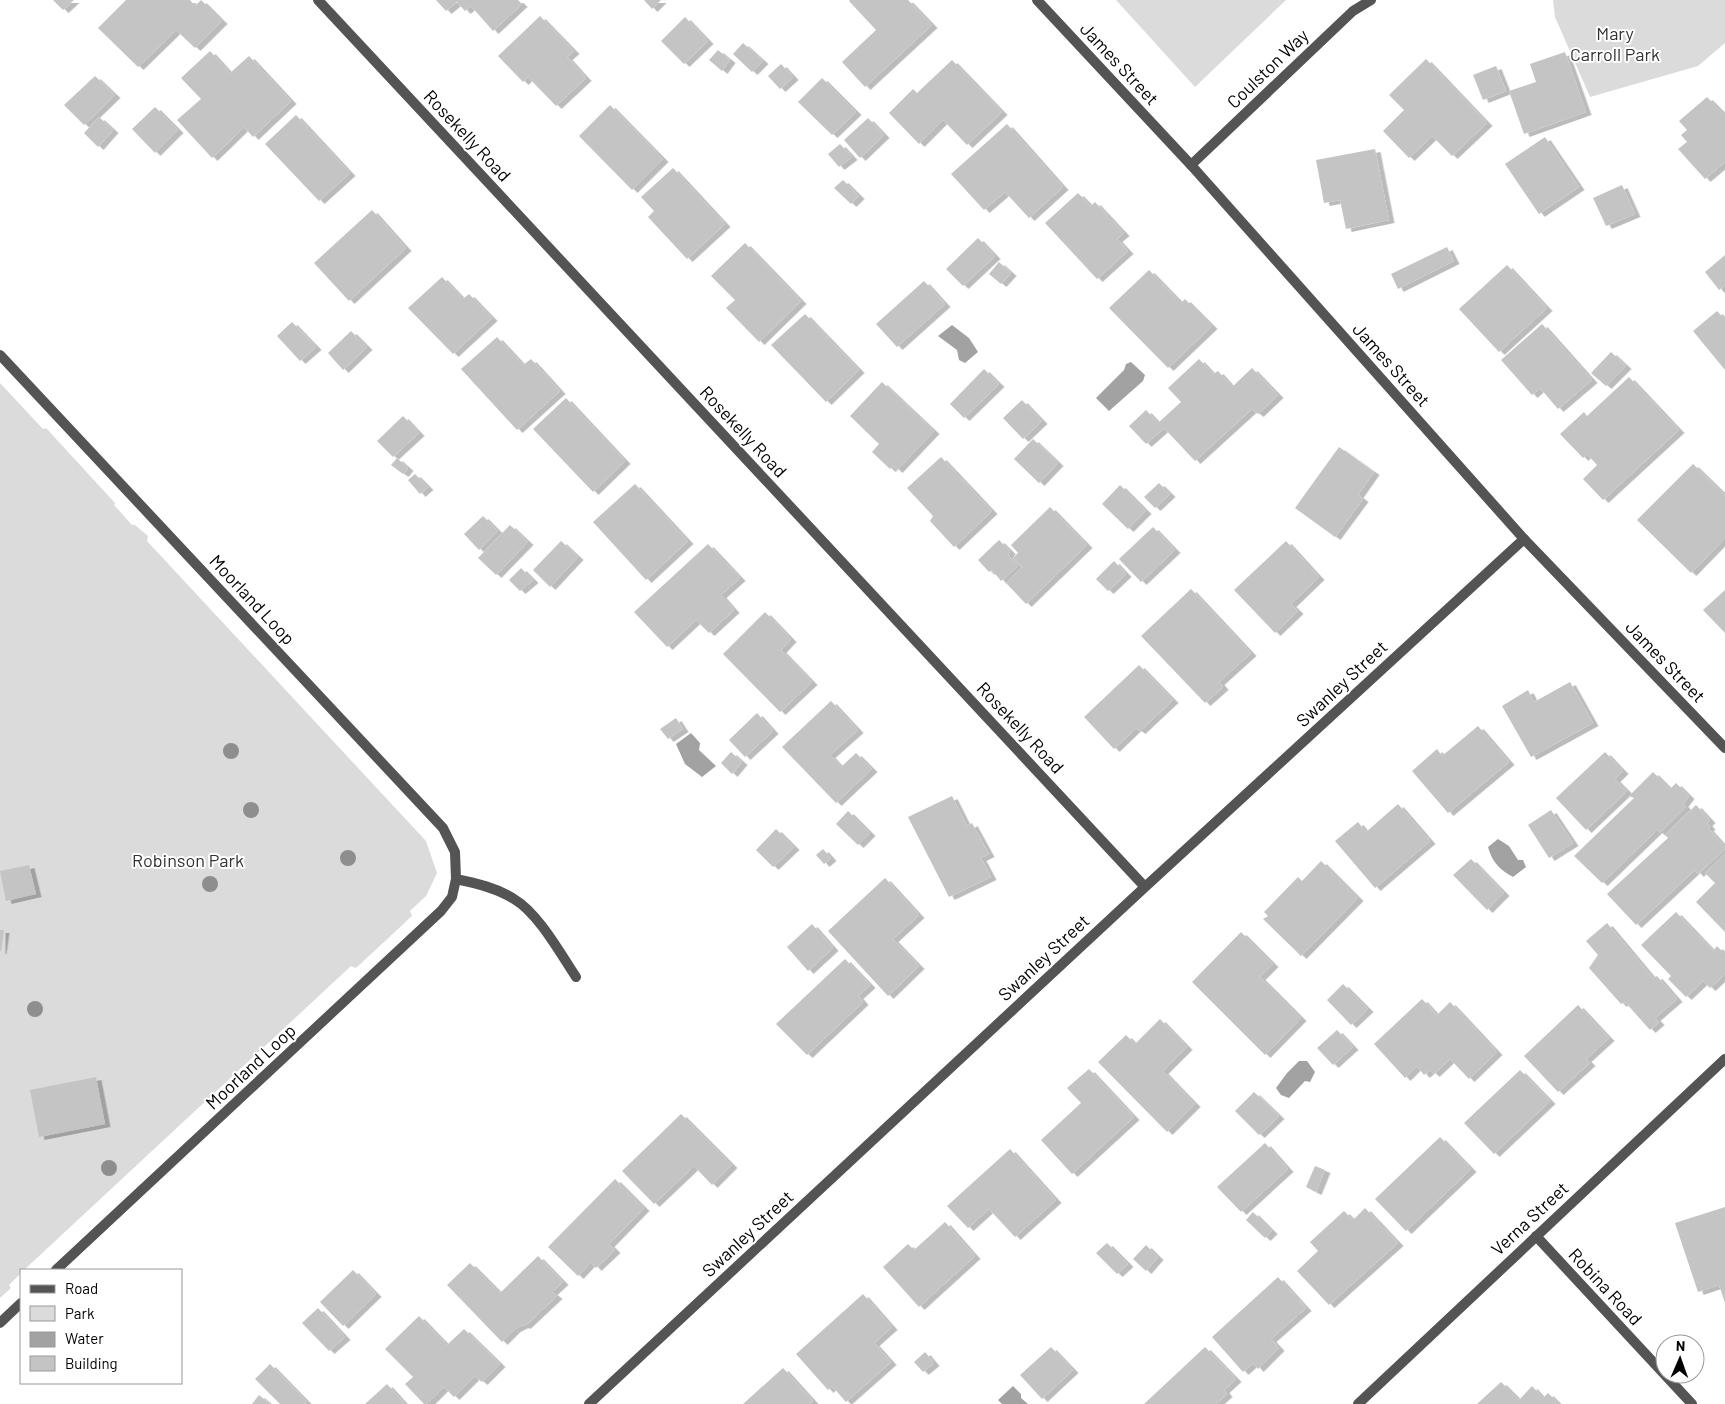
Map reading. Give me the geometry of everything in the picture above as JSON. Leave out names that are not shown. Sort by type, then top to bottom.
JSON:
[{"type":"street","name":"Rosekelly Road","points":[[318,0],[1145,887]]},
{"type":"street","name":"James Street","points":[[1037,0],[1191,165],[1524,539],[1725,748]]},
{"type":"street","name":"Coulston Way","points":[[1191,165],[1353,11],[1371,0]]},
{"type":"street","name":"Moorland Loop","points":[[0,355],[443,828],[455,852],[456,879],[452,897],[441,912],[57,1269]]},
{"type":"street","name":"Swanley Street","points":[[589,1404],[1145,887],[1524,539]]},
{"type":"street","points":[[456,879],[484,885],[515,899],[536,919],[576,977]]},
{"type":"street","name":"Verna Street","points":[[1358,1404],[1725,1059]]},
{"type":"street","name":"Robina Road","points":[[1536,1236],[1692,1404]]},
{"type":"street","points":[[0,1322],[20,1304]]},
{"type":"green space","points":[[1116,0],[1286,0],[1195,87]]},
{"type":"green space","name":"Mary Carroll Park","points":[[1553,0],[1725,0],[1725,43],[1698,66],[1590,97],[1555,17]]},
{"type":"green space","name":"Robinson Park","points":[[0,383],[43,429],[46,428],[115,503],[114,505],[132,525],[135,525],[148,536],[147,541],[426,841],[437,873],[426,896],[410,911],[412,916],[356,968],[351,966],[25,1269],[20,1269],[20,1274],[9,1285],[11,1288],[0,1298]]},
{"type":"water","points":[[952,325],[969,338],[978,352],[965,363],[959,360],[957,350],[938,336]]},
{"type":"water","points":[[1131,362],[1145,375],[1143,381],[1109,411],[1096,398],[1124,370],[1126,364]]},
{"type":"water","points":[[691,733],[700,743],[699,750],[716,766],[702,777],[685,764],[676,744]]},
{"type":"water","points":[[1498,839],[1509,846],[1518,860],[1523,860],[1526,867],[1513,877],[1497,865],[1488,847]]},
{"type":"water","points":[[1299,1061],[1307,1061],[1315,1072],[1310,1082],[1305,1081],[1289,1098],[1281,1095],[1276,1088]]},
{"type":"water","points":[[1013,1386],[1021,1394],[1021,1398],[1028,1404],[1002,1404],[998,1400]]},
{"type":"building","points":[[53,0],[74,0],[63,10]]},
{"type":"building","points":[[126,0],[190,0],[195,6],[201,0],[222,21],[195,48],[176,30],[138,67],[98,28]]},
{"type":"building","points":[[436,0],[518,0],[522,4],[493,31],[471,6],[465,11],[457,2],[446,11]]},
{"type":"building","points":[[644,0],[661,0],[652,9]]},
{"type":"building","points":[[850,0],[908,0],[932,25],[865,87],[842,62],[876,30]]},
{"type":"building","points":[[540,16],[574,51],[567,57],[586,78],[556,106],[528,77],[523,82],[498,56]]},
{"type":"building","points":[[685,17],[708,41],[684,64],[661,41]]},
{"type":"building","points":[[743,43],[763,61],[752,72],[733,54]]},
{"type":"building","points":[[718,50],[730,60],[722,71],[709,60]]},
{"type":"building","points":[[210,51],[230,73],[249,56],[291,101],[253,137],[244,127],[212,158],[177,120],[201,99],[181,78]]},
{"type":"building","points":[[1565,52],[1586,112],[1524,134],[1509,91],[1536,82],[1530,64]]},
{"type":"building","points":[[1426,59],[1487,123],[1452,156],[1432,136],[1409,158],[1383,131],[1404,110],[1389,95]]},
{"type":"building","points":[[952,60],[1002,112],[967,145],[943,120],[919,144],[889,113],[913,89],[917,93]]},
{"type":"building","points":[[781,64],[793,77],[780,89],[768,76]]},
{"type":"building","points":[[1496,66],[1506,91],[1483,100],[1473,75]]},
{"type":"building","points":[[95,76],[115,95],[84,125],[64,105]]},
{"type":"building","points":[[822,78],[856,112],[832,135],[798,102]]},
{"type":"building","points":[[1707,97],[1723,113],[1725,111],[1725,162],[1705,179],[1678,149],[1687,142],[1681,135],[1687,130],[1679,121]]},
{"type":"building","points":[[610,105],[663,159],[632,190],[579,136]]},
{"type":"building","points":[[155,107],[178,130],[155,153],[132,129]]},
{"type":"building","points":[[296,115],[350,173],[319,201],[265,144]]},
{"type":"building","points":[[99,117],[113,130],[98,147],[84,133]]},
{"type":"building","points":[[868,118],[884,135],[860,158],[844,140]]},
{"type":"building","points":[[1007,124],[1063,187],[1029,218],[1005,192],[984,210],[951,174]]},
{"type":"building","points":[[1545,137],[1579,187],[1539,214],[1505,164]]},
{"type":"building","points":[[840,144],[852,157],[839,167],[828,154]]},
{"type":"building","points":[[1375,149],[1389,220],[1346,229],[1340,200],[1324,203],[1316,160]]},
{"type":"building","points":[[673,168],[725,224],[687,259],[648,217],[654,211],[641,197]]},
{"type":"building","points":[[843,180],[859,196],[851,204],[834,188]]},
{"type":"building","points":[[1622,185],[1635,214],[1606,226],[1593,198]]},
{"type":"building","points":[[1078,193],[1091,206],[1095,202],[1124,233],[1117,239],[1128,251],[1097,279],[1045,223]]},
{"type":"building","points":[[372,210],[406,248],[349,301],[314,263]]},
{"type":"building","points":[[978,238],[995,256],[963,286],[946,269]]},
{"type":"building","points":[[745,243],[801,301],[759,342],[726,308],[735,300],[711,276]]},
{"type":"building","points":[[1447,247],[1454,261],[1398,289],[1391,274]]},
{"type":"building","points":[[1725,255],[1725,285],[1719,290],[1705,272]]},
{"type":"building","points":[[999,262],[1011,273],[1001,284],[989,274]]},
{"type":"building","points":[[1507,265],[1547,308],[1499,352],[1459,309]]},
{"type":"building","points":[[1149,270],[1181,303],[1185,299],[1212,326],[1168,368],[1109,308]]},
{"type":"building","points":[[442,277],[463,299],[469,294],[492,318],[453,354],[408,308]]},
{"type":"building","points":[[924,281],[945,304],[897,347],[876,324]]},
{"type":"building","points":[[1717,311],[1725,320],[1725,370],[1693,331]]},
{"type":"building","points":[[805,314],[859,370],[826,402],[771,345]]},
{"type":"building","points":[[292,322],[316,347],[300,361],[277,336]]},
{"type":"building","points":[[1542,324],[1592,380],[1558,409],[1540,388],[1532,395],[1501,360]]},
{"type":"building","points":[[351,331],[367,347],[343,370],[328,353]]},
{"type":"building","points":[[497,337],[523,365],[531,359],[560,391],[517,430],[461,369]]},
{"type":"building","points":[[1611,352],[1626,366],[1606,386],[1591,373]]},
{"type":"building","points":[[1199,359],[1213,374],[1218,371],[1232,387],[1252,368],[1278,395],[1258,414],[1252,409],[1195,461],[1164,428],[1146,444],[1129,426],[1146,410],[1158,423],[1181,402],[1168,388]]},
{"type":"building","points":[[984,369],[999,384],[964,418],[950,404]]},
{"type":"building","points":[[1629,377],[1679,430],[1603,500],[1583,479],[1597,465],[1587,454],[1583,458],[1560,434],[1584,412],[1587,416]]},
{"type":"building","points":[[882,382],[934,431],[897,470],[893,466],[890,469],[872,452],[879,444],[850,416]]},
{"type":"building","points":[[566,398],[625,461],[593,492],[533,429]]},
{"type":"building","points":[[1022,400],[1042,421],[1023,439],[1003,418]]},
{"type":"building","points":[[403,416],[419,433],[393,457],[377,441]]},
{"type":"building","points":[[1033,439],[1058,463],[1039,483],[1014,459]]},
{"type":"building","points":[[1339,447],[1374,472],[1358,495],[1363,499],[1335,537],[1295,508]]},
{"type":"building","points":[[941,457],[992,511],[954,547],[930,521],[933,516],[907,488]]},
{"type":"building","points":[[397,458],[408,468],[403,474],[391,465]]},
{"type":"building","points":[[1693,464],[1725,495],[1725,538],[1691,573],[1637,520]]},
{"type":"building","points":[[415,474],[428,487],[420,494],[408,480]]},
{"type":"building","points":[[1159,483],[1170,494],[1155,508],[1144,497]]},
{"type":"building","points":[[635,484],[688,541],[646,580],[593,522]]},
{"type":"building","points":[[1120,485],[1146,511],[1128,529],[1102,504]]},
{"type":"building","points":[[1050,507],[1087,545],[1026,604],[1006,583],[1022,567],[1013,558],[1018,553],[1011,545]]},
{"type":"building","points":[[483,516],[498,531],[479,550],[464,534]]},
{"type":"building","points":[[510,525],[528,542],[496,575],[478,558]]},
{"type":"building","points":[[1153,527],[1175,550],[1141,582],[1119,559]]},
{"type":"building","points":[[999,540],[1010,551],[1008,555],[1018,566],[1001,581],[992,570],[989,572],[978,560]]},
{"type":"building","points":[[561,541],[578,557],[550,587],[533,570]]},
{"type":"building","points":[[1286,541],[1319,577],[1291,604],[1298,611],[1275,633],[1234,590]]},
{"type":"building","points":[[708,544],[740,578],[721,595],[734,610],[709,633],[696,620],[667,647],[634,612]]},
{"type":"building","points":[[1114,561],[1126,574],[1108,591],[1096,579]]},
{"type":"building","points":[[521,568],[533,580],[520,591],[509,580]]},
{"type":"building","points":[[1191,589],[1251,653],[1219,682],[1223,687],[1205,703],[1141,636]]},
{"type":"building","points":[[1725,590],[1725,633],[1703,610]]},
{"type":"building","points":[[765,612],[791,639],[781,650],[812,682],[780,712],[723,654]]},
{"type":"building","points":[[1139,665],[1173,700],[1140,731],[1136,728],[1114,749],[1084,717]]},
{"type":"building","points":[[1570,682],[1593,723],[1531,757],[1502,706],[1528,690],[1534,702]]},
{"type":"building","points":[[831,701],[858,730],[830,755],[841,767],[856,753],[872,769],[836,803],[782,747]]},
{"type":"building","points":[[757,713],[773,731],[745,757],[729,740]]},
{"type":"building","points":[[676,718],[683,729],[668,739],[660,729]]},
{"type":"building","points":[[1478,726],[1509,762],[1448,813],[1412,771],[1437,749],[1442,756]]},
{"type":"building","points":[[731,752],[742,762],[732,774],[721,763]]},
{"type":"building","points":[[1605,752],[1623,771],[1615,779],[1627,791],[1586,830],[1556,798]]},
{"type":"building","points":[[1653,772],[1670,789],[1676,783],[1689,796],[1683,804],[1686,807],[1660,833],[1657,830],[1602,883],[1574,856],[1634,798],[1629,796]]},
{"type":"building","points":[[952,796],[967,826],[972,823],[989,854],[981,858],[991,877],[949,897],[908,817]]},
{"type":"building","points":[[1398,804],[1430,841],[1375,888],[1335,841],[1358,822],[1366,832]]},
{"type":"building","points":[[1696,805],[1710,820],[1707,823],[1710,827],[1708,828],[1725,849],[1698,874],[1695,870],[1636,925],[1607,894],[1668,838],[1665,835]]},
{"type":"building","points":[[1551,810],[1573,843],[1549,858],[1528,825]]},
{"type":"building","points":[[848,811],[870,833],[858,845],[836,824]]},
{"type":"building","points":[[776,829],[794,847],[773,867],[756,850]]},
{"type":"building","points":[[823,849],[831,858],[824,864],[816,855]]},
{"type":"building","points":[[1725,853],[1725,932],[1696,902],[1715,883],[1705,873]]},
{"type":"building","points":[[1471,859],[1504,893],[1487,910],[1453,875]]},
{"type":"building","points":[[1321,861],[1358,898],[1301,956],[1263,919],[1268,916],[1264,912],[1298,877],[1302,881]]},
{"type":"building","points":[[29,865],[36,894],[6,901],[0,871]]},
{"type":"building","points":[[885,878],[919,915],[893,939],[919,966],[888,996],[828,931]]},
{"type":"building","points":[[1676,912],[1713,951],[1717,946],[1725,954],[1725,974],[1710,988],[1703,981],[1686,997],[1668,979],[1671,976],[1641,945]]},
{"type":"building","points":[[1607,923],[1653,978],[1657,976],[1677,999],[1655,1018],[1659,1022],[1650,1030],[1625,1002],[1621,1004],[1589,968],[1598,955],[1586,941]]},
{"type":"building","points":[[812,924],[833,948],[808,971],[787,947]]},
{"type":"building","points":[[0,930],[4,930],[1,951],[0,951]]},
{"type":"building","points":[[1241,932],[1273,964],[1260,977],[1301,1018],[1265,1055],[1192,982]]},
{"type":"building","points":[[845,959],[870,985],[858,996],[863,1002],[807,1055],[776,1024]]},
{"type":"building","points":[[1343,984],[1368,1009],[1351,1025],[1327,1000]]},
{"type":"building","points":[[1422,999],[1437,1015],[1450,1002],[1497,1052],[1469,1079],[1450,1059],[1434,1074],[1430,1070],[1424,1075],[1417,1066],[1405,1078],[1374,1044]]},
{"type":"building","points":[[1578,1005],[1609,1038],[1586,1059],[1590,1063],[1558,1092],[1524,1056]]},
{"type":"building","points":[[1160,1019],[1187,1047],[1163,1071],[1195,1104],[1167,1132],[1098,1062],[1126,1035],[1135,1044]]},
{"type":"building","points":[[1337,1030],[1353,1047],[1333,1065],[1317,1048]]},
{"type":"building","points":[[1089,1069],[1134,1117],[1072,1174],[1041,1140],[1081,1103],[1067,1088]]},
{"type":"building","points":[[1520,1070],[1550,1101],[1494,1154],[1464,1123]]},
{"type":"building","points":[[96,1077],[105,1124],[39,1137],[30,1090]]},
{"type":"building","points":[[1254,1092],[1279,1116],[1259,1135],[1235,1111]]},
{"type":"building","points":[[681,1114],[732,1165],[712,1185],[694,1166],[654,1204],[622,1171]]},
{"type":"building","points":[[1440,1137],[1471,1169],[1406,1231],[1375,1199]]},
{"type":"building","points":[[1265,1143],[1288,1169],[1241,1212],[1217,1187]]},
{"type":"building","points":[[1010,1149],[1056,1200],[1015,1237],[989,1209],[968,1228],[947,1206]]},
{"type":"building","points":[[1315,1166],[1325,1170],[1316,1192],[1306,1187]]},
{"type":"building","points":[[615,1179],[644,1208],[609,1244],[615,1250],[596,1268],[591,1262],[578,1276],[548,1247]]},
{"type":"building","points":[[1725,1207],[1725,1303],[1719,1285],[1698,1292],[1675,1223]]},
{"type":"building","points":[[1365,1208],[1398,1243],[1329,1305],[1297,1271],[1318,1251],[1310,1242],[1344,1211],[1353,1220]]},
{"type":"building","points":[[1253,1212],[1272,1231],[1265,1238],[1246,1220]]},
{"type":"building","points":[[945,1222],[975,1256],[919,1307],[883,1267],[908,1244],[914,1250]]},
{"type":"building","points":[[1107,1243],[1128,1264],[1117,1274],[1096,1253]]},
{"type":"building","points":[[1146,1245],[1158,1257],[1146,1271],[1133,1259]]},
{"type":"building","points":[[538,1256],[563,1282],[552,1292],[557,1296],[525,1326],[523,1325],[515,1329],[502,1342],[447,1285],[470,1263],[500,1293]]},
{"type":"building","points":[[353,1270],[376,1294],[343,1326],[320,1302]]},
{"type":"building","points":[[1278,1277],[1306,1308],[1271,1339],[1279,1348],[1258,1369],[1253,1363],[1243,1372],[1212,1337]]},
{"type":"building","points":[[863,1294],[892,1327],[874,1343],[891,1362],[846,1402],[832,1386],[828,1390],[796,1354]]},
{"type":"building","points":[[318,1308],[345,1337],[329,1351],[302,1323]]},
{"type":"building","points":[[419,1316],[447,1345],[464,1329],[500,1364],[482,1382],[475,1376],[454,1397],[444,1387],[427,1404],[424,1404],[405,1384],[413,1377],[385,1349]]},
{"type":"building","points":[[1051,1347],[1073,1370],[1042,1399],[1020,1375]]},
{"type":"building","points":[[1205,1347],[1236,1379],[1224,1390],[1227,1394],[1216,1404],[1144,1404]]},
{"type":"building","points":[[925,1352],[934,1363],[923,1372],[914,1362]]},
{"type":"building","points":[[270,1364],[307,1402],[304,1404],[280,1404],[255,1379]]},
{"type":"building","points":[[783,1368],[813,1401],[809,1404],[743,1404]]},
{"type":"building","points":[[1501,1382],[1519,1400],[1532,1386],[1543,1398],[1548,1393],[1559,1404],[1477,1404]]},
{"type":"building","points":[[387,1384],[405,1404],[365,1404]]},
{"type":"building","points":[[259,1395],[270,1404],[252,1404]]}]
